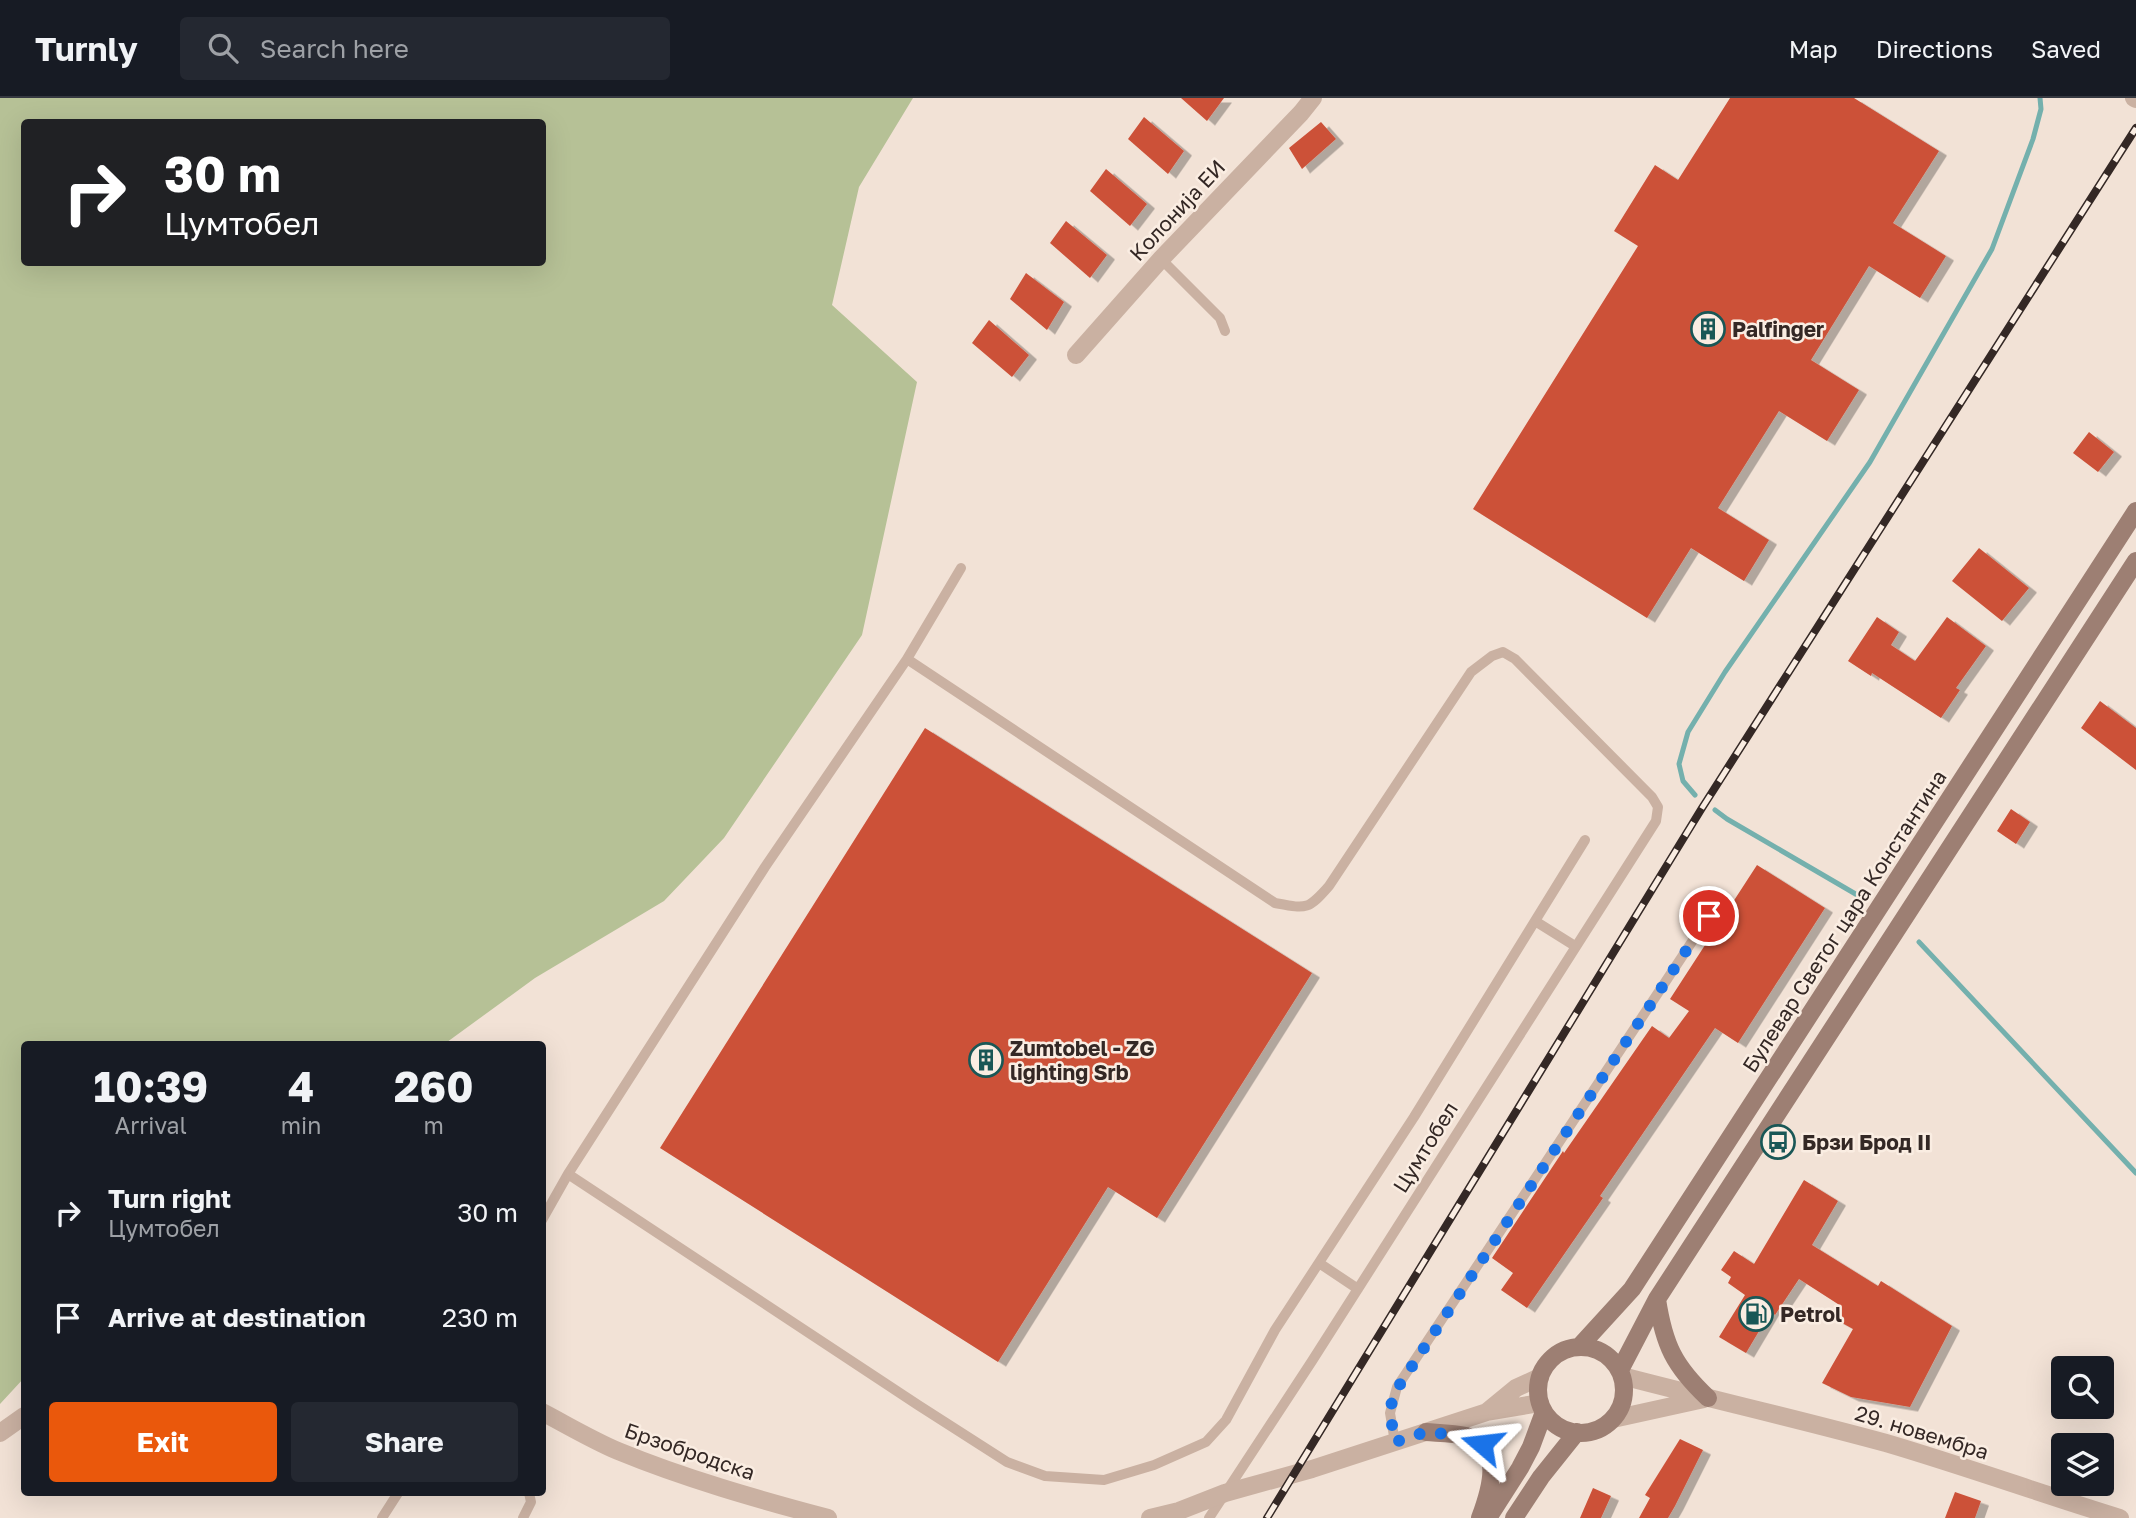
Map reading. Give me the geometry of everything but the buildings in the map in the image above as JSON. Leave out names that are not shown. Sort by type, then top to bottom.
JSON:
[{"type":"main road","name":"Булевар Светог цара Константина","points":[[1579,1347],[1632,1289],[2136,510]]},
{"type":"main road","points":[[1621,1373],[1657,1299],[2136,561]]},
{"type":"main road","points":[[1657,1299],[1661,1331],[1672,1357],[1688,1380],[1708,1398]]},
{"type":"main road","points":[[1589,1347],[1607,1355],[1621,1373],[1624,1394],[1622,1403],[1613,1419],[1600,1428],[1577,1432],[1558,1426],[1542,1407],[1539,1394],[1540,1377],[1551,1359],[1569,1349],[1589,1347]]},
{"type":"main road","points":[[1488,1518],[1531,1447],[1542,1407]]},
{"type":"main road","points":[[1426,1432],[1466,1436],[1482,1444],[1492,1465],[1489,1492],[1480,1518]]},
{"type":"main road","points":[[1514,1518],[1541,1477],[1577,1432]]},
{"type":"street","name":"Колонија ЕИ","points":[[1076,355],[1161,258],[1313,98]]},
{"type":"street","name":"29. новембра","points":[[1621,1373],[1889,1444],[2120,1518]]},
{"type":"street","points":[[1486,1412],[1516,1388],[1540,1377]]},
{"type":"street","name":"29. новембра","points":[[1613,1419],[1708,1398]]},
{"type":"street","points":[[1150,1518],[1486,1412],[1542,1407]]},
{"type":"street","name":"Брзобродска","points":[[546,1414],[617,1451],[761,1500],[828,1518]]},
{"type":"street","points":[[0,1433],[21,1418]]},
{"type":"lane","points":[[1161,258],[1220,318],[1225,331]]},
{"type":"lane","points":[[546,1213],[568,1174],[765,867],[907,659],[961,568]]},
{"type":"lane","name":"Цумтобел","points":[[907,659],[1275,903],[1299,908],[1312,905],[1329,886],[1471,672],[1492,656],[1503,652],[1516,659],[1652,797],[1658,807],[1656,821],[1209,1518]]},
{"type":"lane","points":[[568,1174],[1007,1462],[1045,1476],[1104,1480],[1154,1465],[1206,1442],[1226,1420],[1275,1330],[1414,1117],[1585,840]]},
{"type":"lane","points":[[1395,1442],[1390,1413],[1397,1387],[1709,916]]},
{"type":"lane","points":[[1535,921],[1575,946]]},
{"type":"lane","points":[[1319,1263],[1358,1289]]},
{"type":"lane","points":[[382,1518],[396,1496]]},
{"type":"lane","points":[[523,1518],[531,1502],[530,1496]]},
{"type":"green space","points":[[0,98],[913,98],[859,187],[832,305],[917,382],[862,635],[724,838],[664,901],[535,978],[448,1041],[21,1041],[21,1381],[0,1404]]},
{"type":"waterway","points":[[1695,795],[1683,781],[1679,764],[1688,732],[1725,672],[1870,462],[1992,249],[2033,139],[2041,109],[2040,98]]},
{"type":"waterway","points":[[1715,810],[1859,896]]},
{"type":"waterway","points":[[1919,942],[2136,1173]]},
{"type":"railway","points":[[1267,1518],[1702,808],[2136,128]]},
{"type":"place","name":"Palfinger","points":[[1708,329]]},
{"type":"place","name":"Zumtobel - ZG lighting Srb","points":[[986,1060]]},
{"type":"place","name":"Брзи Брод II","points":[[1778,1142]]},
{"type":"place","name":"Petrol","points":[[1756,1314]]},
{"type":"route","points":[[1482,1444],[1466,1436],[1426,1432],[1395,1442],[1390,1413],[1393,1395],[1709,916]]}]
